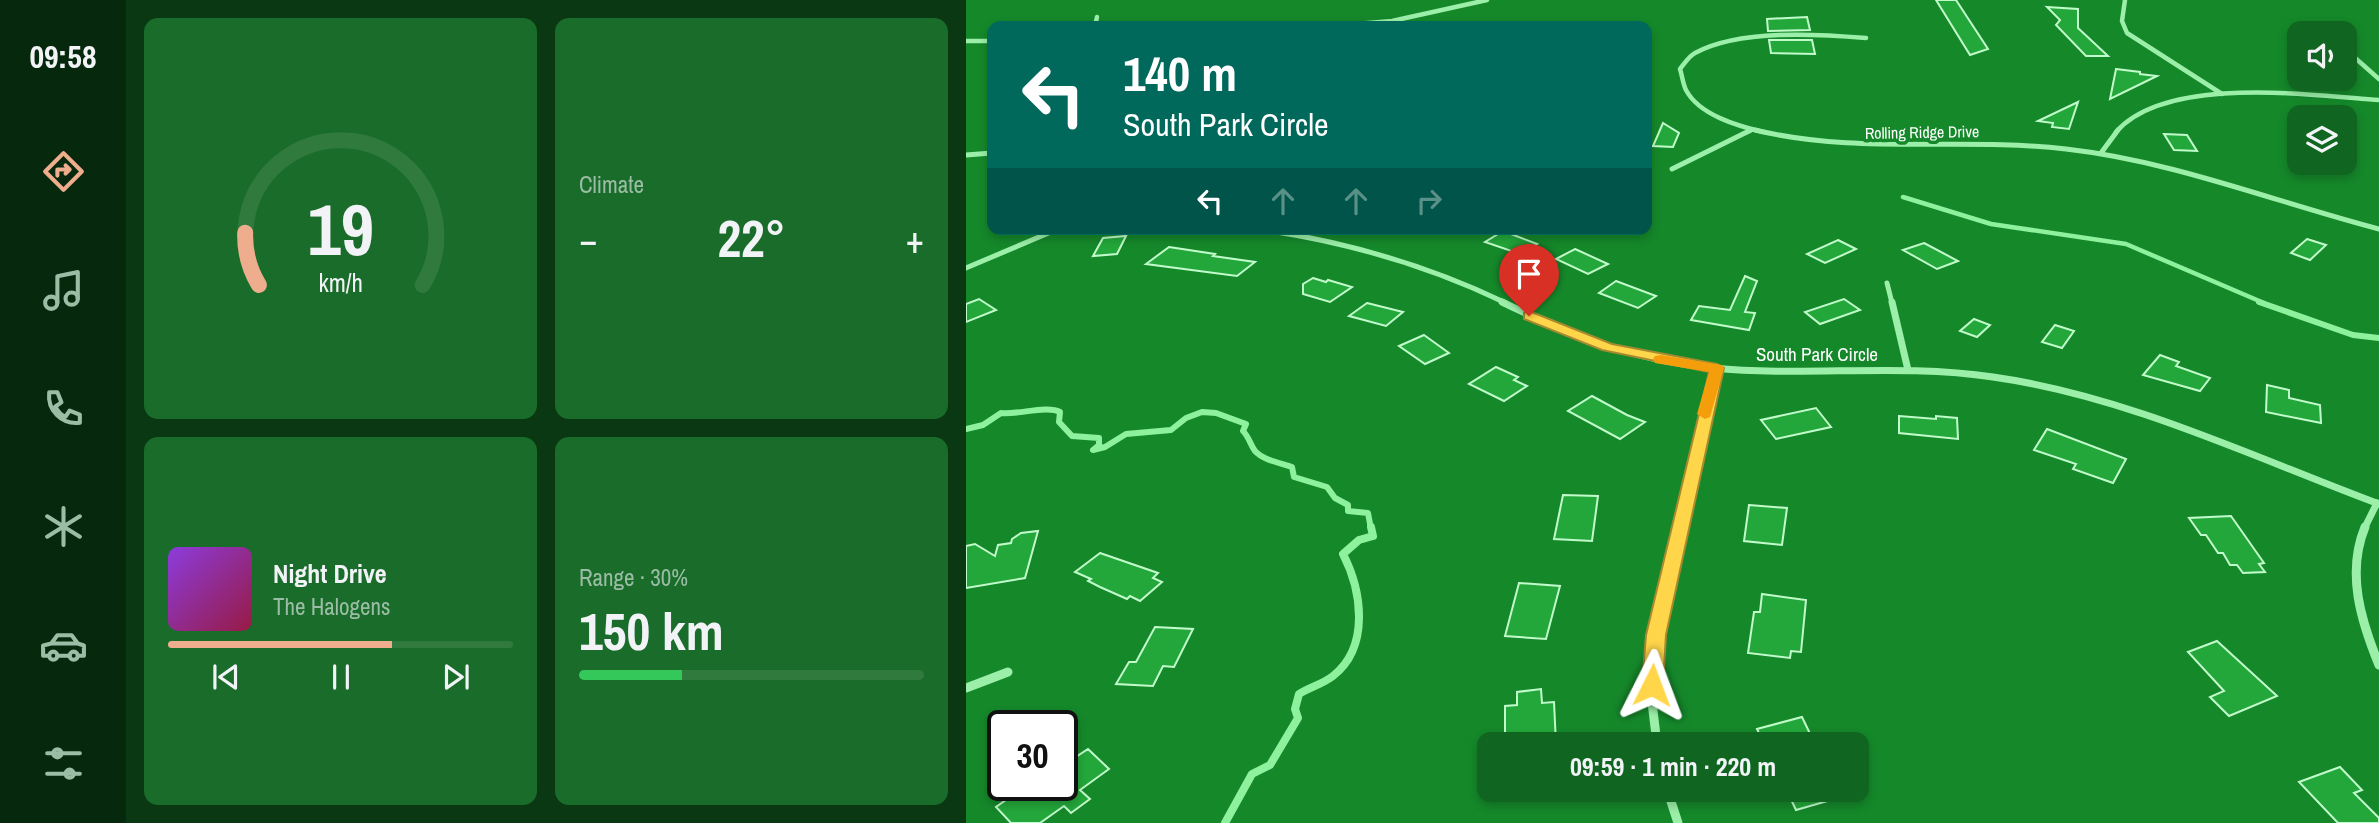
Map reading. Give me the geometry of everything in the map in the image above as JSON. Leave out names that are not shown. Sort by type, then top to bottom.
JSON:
[{"type":"street","points":[[1392,21],[1488,0]]},
{"type":"street","points":[[2125,0],[2122,21],[2127,33],[2223,94]]},
{"type":"street","points":[[1096,21],[1097,17]]},
{"type":"street","name":"Rolling Ridge Drive","points":[[1866,38],[1827,34],[1749,39],[1712,46],[1687,59],[1679,75],[1688,95],[1712,113],[1751,129],[1796,139],[1845,145],[1994,143],[2101,153],[2189,174],[2379,229]]},
{"type":"street","points":[[966,41],[987,41]]},
{"type":"street","points":[[2357,60],[2379,79]]},
{"type":"street","points":[[2101,153],[2116,131],[2137,115],[2175,102],[2223,94],[2379,100]]},
{"type":"street","points":[[1672,169],[1751,129]]},
{"type":"street","points":[[966,155],[987,153]]},
{"type":"street","points":[[966,268],[1044,235]]},
{"type":"street","name":"South Park Circle","points":[[1290,235],[1329,242],[1407,263],[1473,288],[1552,327],[1607,347],[1692,366],[1908,370],[1995,377],[2085,396],[2179,428],[2378,504]]},
{"type":"street","points":[[1887,283],[1908,370]]},
{"type":"street","points":[[1656,732],[1652,702],[1656,635],[1717,368]]},
{"type":"street","points":[[2378,504],[2361,536],[2356,564],[2357,594],[2362,620],[2379,665]]},
{"type":"street","points":[[966,688],[1008,673]]},
{"type":"street","points":[[1671,802],[1678,823]]},
{"type":"building","points":[[1936,0],[1956,0],[1988,49],[1970,55]]},
{"type":"building","points":[[2047,7],[2078,9],[2078,28],[2108,56],[2086,56],[2056,25],[2060,20]]},
{"type":"building","points":[[1807,17],[1810,30],[1768,31],[1767,19]]},
{"type":"building","points":[[1769,40],[1812,40],[1815,54],[1771,53]]},
{"type":"building","points":[[2116,69],[2140,72],[2157,76],[2110,99]]},
{"type":"building","points":[[2078,102],[2069,129],[2052,127],[2053,123],[2038,121]]},
{"type":"building","points":[[1663,123],[1679,133],[1673,147],[1653,146]]},
{"type":"building","points":[[2164,134],[2187,135],[2197,151],[2174,150]]},
{"type":"building","points":[[1496,235],[1513,235],[1537,244],[1520,254],[1485,242]]},
{"type":"building","points":[[1126,236],[1117,254],[1093,256],[1103,238]]},
{"type":"building","points":[[2307,239],[2326,245],[2310,260],[2291,253]]},
{"type":"building","points":[[1838,240],[1856,249],[1825,263],[1807,254]]},
{"type":"building","points":[[1924,243],[1958,261],[1937,269],[1903,250]]},
{"type":"building","points":[[1169,247],[1255,262],[1237,276],[1146,264]]},
{"type":"building","points":[[1575,249],[1608,264],[1588,274],[1556,259]]},
{"type":"building","points":[[1745,276],[1757,281],[1745,312],[1755,313],[1749,330],[1691,320],[1699,306],[1730,310]]},
{"type":"building","points":[[1313,278],[1352,287],[1330,302],[1303,294],[1303,284]]},
{"type":"building","points":[[1616,281],[1656,296],[1638,308],[1599,293]]},
{"type":"building","points":[[979,299],[996,310],[966,322],[966,304]]},
{"type":"building","points":[[1844,299],[1860,310],[1820,324],[1805,312]]},
{"type":"building","points":[[1367,303],[1403,312],[1386,326],[1349,316]]},
{"type":"building","points":[[1974,319],[1990,325],[1977,337],[1960,331]]},
{"type":"building","points":[[2055,325],[2074,331],[2062,348],[2042,342]]},
{"type":"building","points":[[1424,335],[1449,353],[1425,364],[1399,346]]},
{"type":"building","points":[[2160,355],[2179,362],[2176,366],[2210,378],[2200,391],[2143,375]]},
{"type":"building","points":[[1496,367],[1518,377],[1514,380],[1527,386],[1504,401],[1469,384]]},
{"type":"building","points":[[2267,385],[2289,390],[2289,398],[2320,405],[2321,423],[2266,412]]},
{"type":"building","points":[[1592,396],[1645,422],[1620,439],[1568,411]]},
{"type":"building","points":[[1816,408],[1831,427],[1776,439],[1761,420]]},
{"type":"building","points":[[1899,416],[1957,418],[1958,439],[1899,433]]},
{"type":"building","points":[[2047,429],[2126,459],[2113,483],[2073,469],[2076,464],[2034,450]]},
{"type":"building","points":[[1563,495],[1598,496],[1592,541],[1554,539]]},
{"type":"building","points":[[1749,505],[1787,508],[1782,545],[1744,541]]},
{"type":"building","points":[[2231,516],[2264,563],[2259,564],[2265,572],[2243,573],[2237,565],[2230,565],[2223,553],[2218,553],[2206,535],[2201,535],[2189,518]]},
{"type":"building","points":[[1038,531],[1025,578],[966,588],[966,546],[975,544],[995,556],[998,545],[1011,543],[1012,539],[1021,533]]},
{"type":"building","points":[[1100,553],[1158,573],[1153,578],[1162,582],[1140,601],[1130,596],[1127,599],[1100,587],[1088,581],[1091,579],[1075,572]]},
{"type":"building","points":[[1519,583],[1560,586],[1546,639],[1505,636]]},
{"type":"building","points":[[1762,594],[1806,600],[1801,652],[1791,651],[1790,658],[1748,653],[1754,612],[1760,612]]},
{"type":"building","points":[[1155,627],[1193,629],[1174,667],[1163,666],[1153,686],[1116,684],[1129,662],[1136,662]]},
{"type":"building","points":[[2217,641],[2277,696],[2229,716],[2210,697],[2224,691],[2188,652]]},
{"type":"building","points":[[1541,689],[1542,703],[1554,702],[1555,732],[1505,732],[1505,706],[1517,705],[1517,692]]},
{"type":"building","points":[[1802,717],[1809,732],[1758,732],[1757,729]]},
{"type":"building","points":[[1088,749],[1109,769],[1080,790],[1090,799],[1071,813],[1064,806],[1040,823],[1011,823],[996,807],[1005,801],[1078,801],[1078,756]]},
{"type":"building","points":[[2340,767],[2362,790],[2354,793],[2379,818],[2379,823],[2338,823],[2299,782]]},
{"type":"building","points":[[1792,802],[1824,802],[1796,810]]},
{"type":"waterway","points":[[1903,197],[1991,224],[2126,244],[2264,303]]},
{"type":"waterway","points":[[2259,302],[2353,335],[2379,338]]},
{"type":"waterway","points":[[966,429],[983,425],[1001,413],[1054,410],[1060,412],[1059,422],[1072,436],[1099,438],[1099,445],[1093,450],[1105,447],[1126,434],[1171,430],[1186,418],[1202,412],[1216,413],[1246,424],[1243,431],[1255,451],[1262,457],[1292,467],[1294,477],[1327,487],[1335,498],[1348,505],[1348,511],[1368,513],[1371,529]]},
{"type":"waterway","points":[[1225,823],[1252,774],[1270,765],[1298,718],[1295,709],[1299,694],[1333,676],[1345,664],[1353,650],[1359,618],[1358,601],[1350,569],[1343,554],[1359,540],[1373,536],[1371,527]]},
{"type":"slow traffic","points":[[1661,359],[1717,368],[1705,414]]},
{"type":"route","points":[[1529,316],[1607,347],[1692,366],[1717,368],[1656,635],[1652,685]]}]
